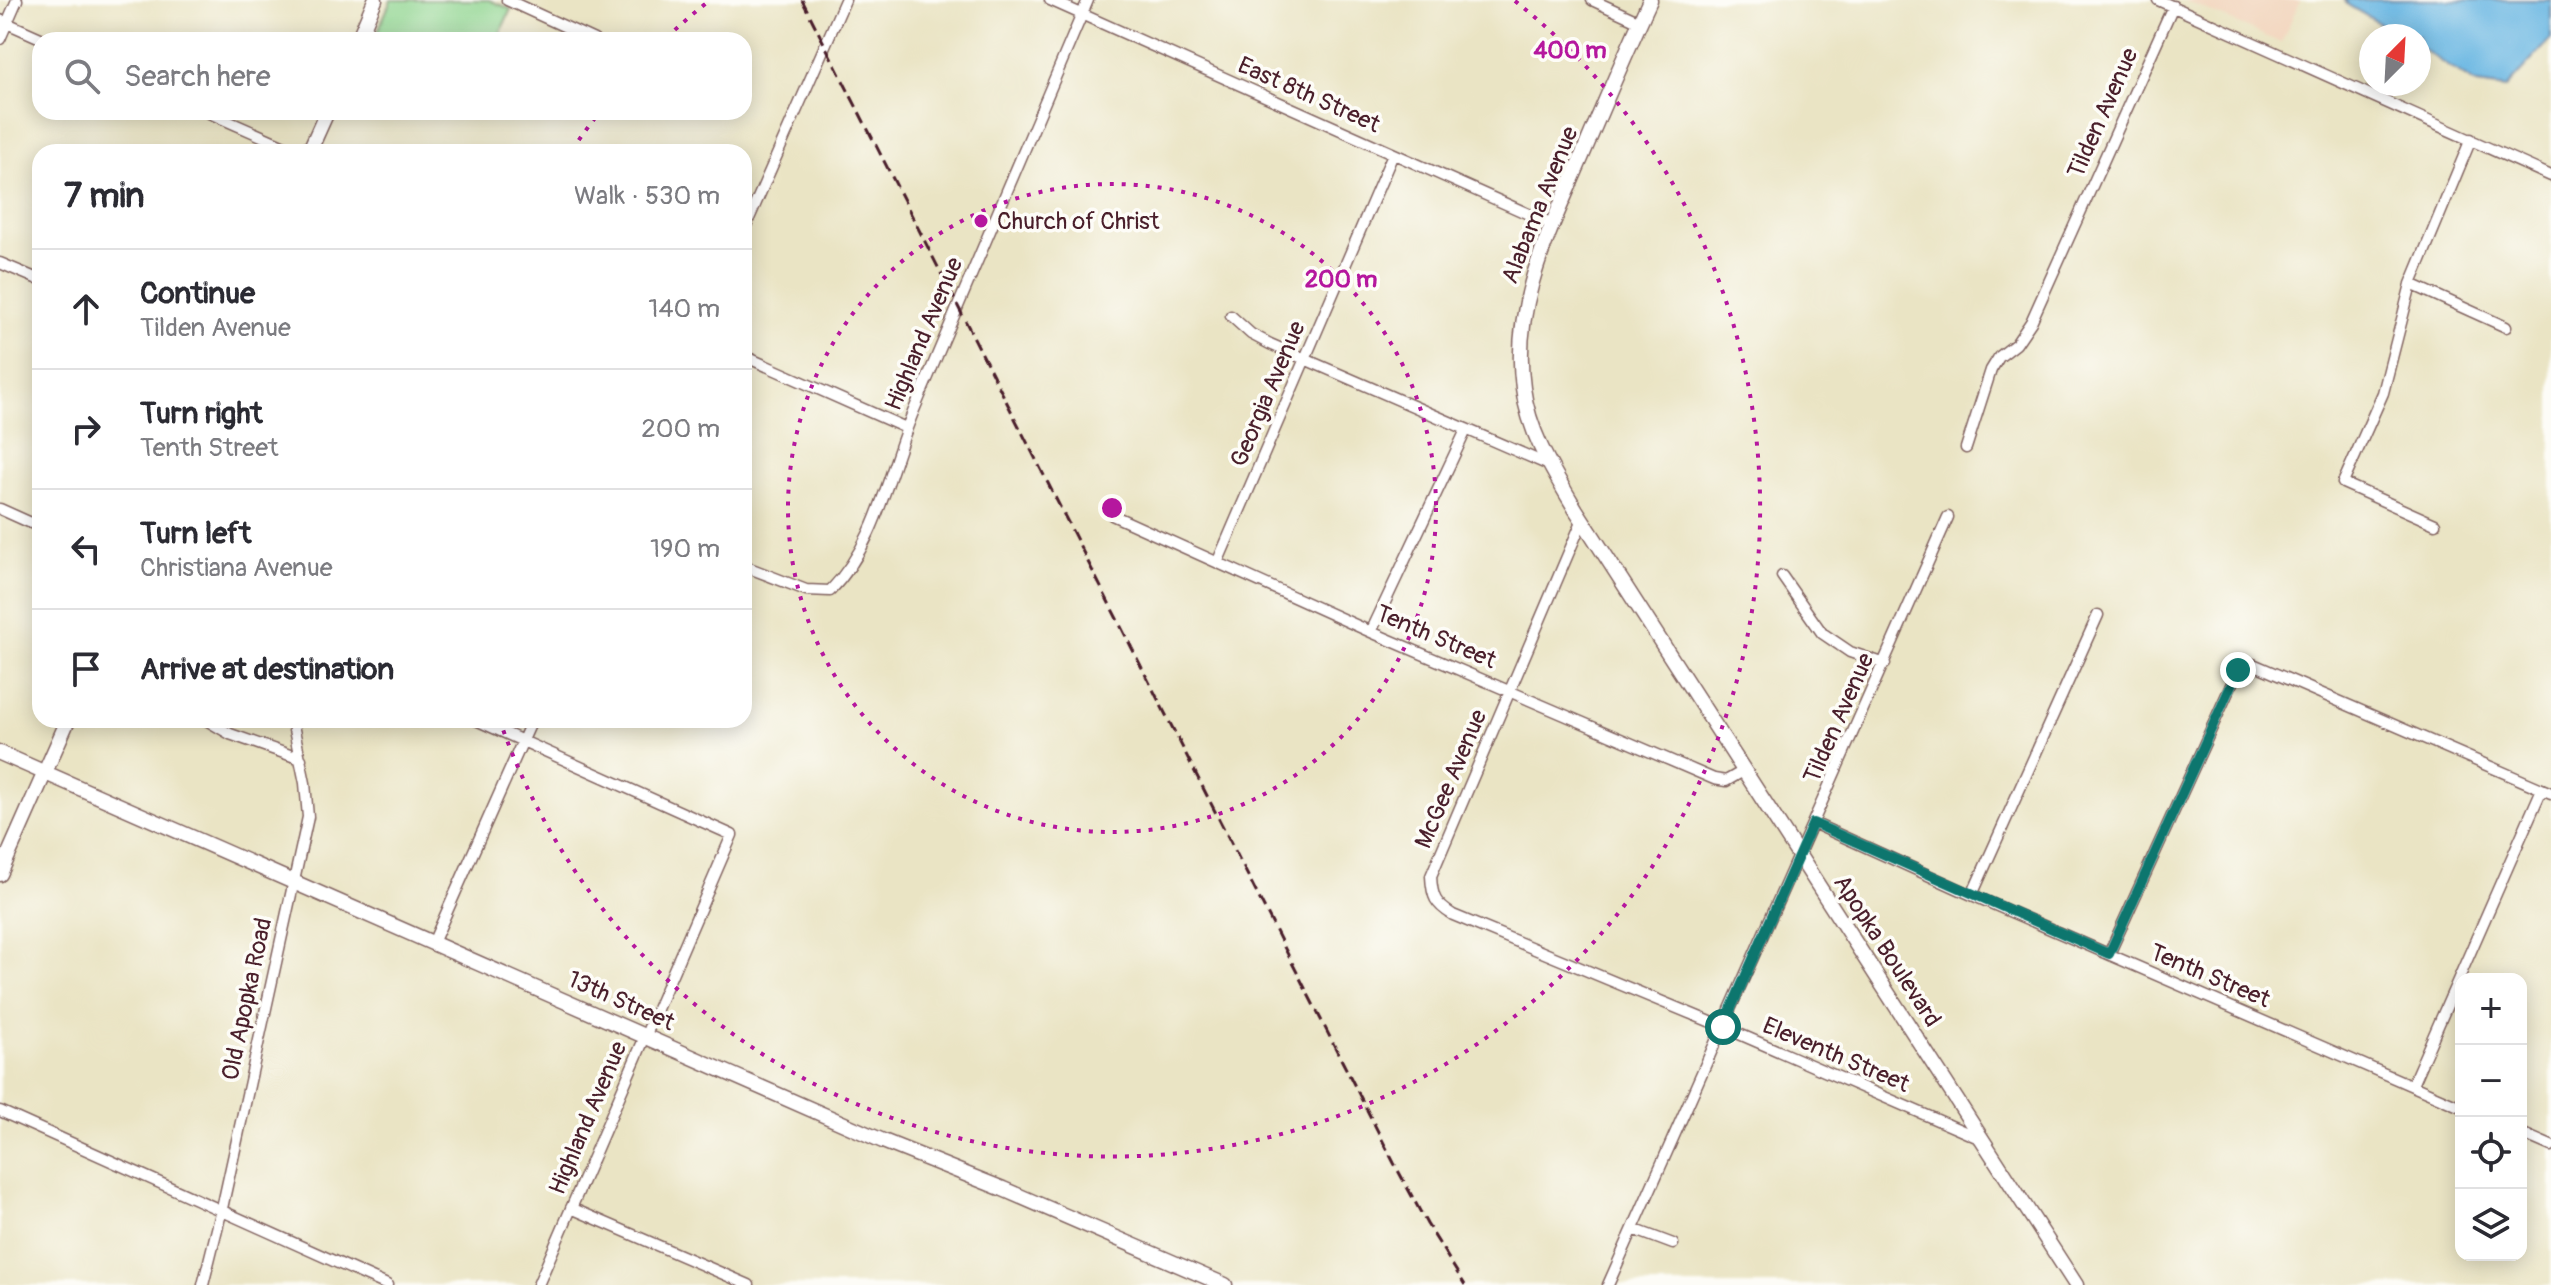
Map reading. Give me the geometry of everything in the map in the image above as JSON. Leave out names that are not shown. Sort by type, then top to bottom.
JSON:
[{"type":"street","points":[[0,39],[4,22],[17,0]]},
{"type":"street","points":[[361,32],[375,0]]},
{"type":"street","points":[[507,0],[577,32]]},
{"type":"street","points":[[752,212],[845,0]]},
{"type":"street","name":"East 8th Street","points":[[1050,0],[1553,225]]},
{"type":"street","name":"Highland Avenue","points":[[752,569],[806,590],[830,591],[846,574],[868,537],[906,428],[1088,0]]},
{"type":"street","points":[[1592,0],[1640,22]]},
{"type":"street","name":"Alabama Avenue","points":[[1583,519],[1549,465],[1527,408],[1520,349],[1526,298],[1553,225],[1650,0]]},
{"type":"street","points":[[2158,0],[2551,176]]},
{"type":"street","name":"Tilden Avenue","points":[[1966,448],[1991,370],[1999,357],[2016,344],[2031,322],[2173,6]]},
{"type":"street","points":[[4,22],[32,34]]},
{"type":"street","points":[[225,120],[280,144]]},
{"type":"street","points":[[313,144],[323,120]]},
{"type":"street","points":[[2435,524],[2343,483],[2383,393],[2411,284],[2471,139]]},
{"type":"street","name":"Georgia Avenue","points":[[1218,561],[1393,154]]},
{"type":"street","points":[[0,263],[32,277]]},
{"type":"street","points":[[2411,284],[2506,327]]},
{"type":"street","points":[[1231,316],[1251,334],[1549,465]]},
{"type":"street","points":[[752,360],[906,428]]},
{"type":"street","points":[[1371,632],[1466,430]]},
{"type":"street","points":[[0,509],[32,524]]},
{"type":"street","name":"Tenth Street","points":[[1112,515],[1371,632],[1720,781],[1731,779],[1745,770]]},
{"type":"street","name":"Tilden Avenue","points":[[1608,1285],[1948,517]]},
{"type":"street","name":"McGee Avenue","points":[[1453,915],[1439,906],[1432,896],[1431,876],[1583,519]]},
{"type":"street","name":"Apopka Boulevard","points":[[1583,519],[2076,1285]]},
{"type":"street","points":[[1782,576],[1822,633],[1850,652],[1885,664]]},
{"type":"street","points":[[1972,895],[2098,615]]},
{"type":"street","points":[[2109,954],[2238,670],[2247,664],[2547,791],[2412,1085]]},
{"type":"street","points":[[0,874],[65,728]]},
{"type":"street","points":[[220,728],[301,759]]},
{"type":"street","name":"Old Apopka Road","points":[[203,1285],[308,817],[294,728]]},
{"type":"street","points":[[494,728],[523,741]]},
{"type":"street","points":[[433,943],[529,728]]},
{"type":"street","name":"Highland Avenue","points":[[523,741],[732,835],[538,1285]]},
{"type":"street","name":"13th Street","points":[[0,753],[883,1141],[1225,1285]]},
{"type":"street","name":"Tenth Street","points":[[1813,823],[2455,1104]]},
{"type":"street","name":"Eleventh Street","points":[[1453,915],[1723,1027],[1982,1140]]},
{"type":"street","points":[[0,1111],[221,1213],[387,1285]]},
{"type":"street","points":[[2527,1136],[2551,1146]]},
{"type":"street","points":[[571,1208],[749,1285]]},
{"type":"street","points":[[1633,1229],[1673,1244]]},
{"type":"shaded area","points":[[2184,0],[2300,0],[2281,43]]},
{"type":"green space","points":[[391,0],[489,0],[511,9],[501,32],[377,32]]},
{"type":"water","points":[[2344,0],[2551,0],[2551,39],[2506,88],[2476,84],[2431,55],[2431,24],[2380,24]]},
{"type":"railway","points":[[802,0],[1394,1163],[1465,1285]]},
{"type":"place","name":"Church of Christ","points":[[981,221]]},
{"type":"route","points":[[1723,1027],[1813,823],[2109,954],[2238,670]]}]
